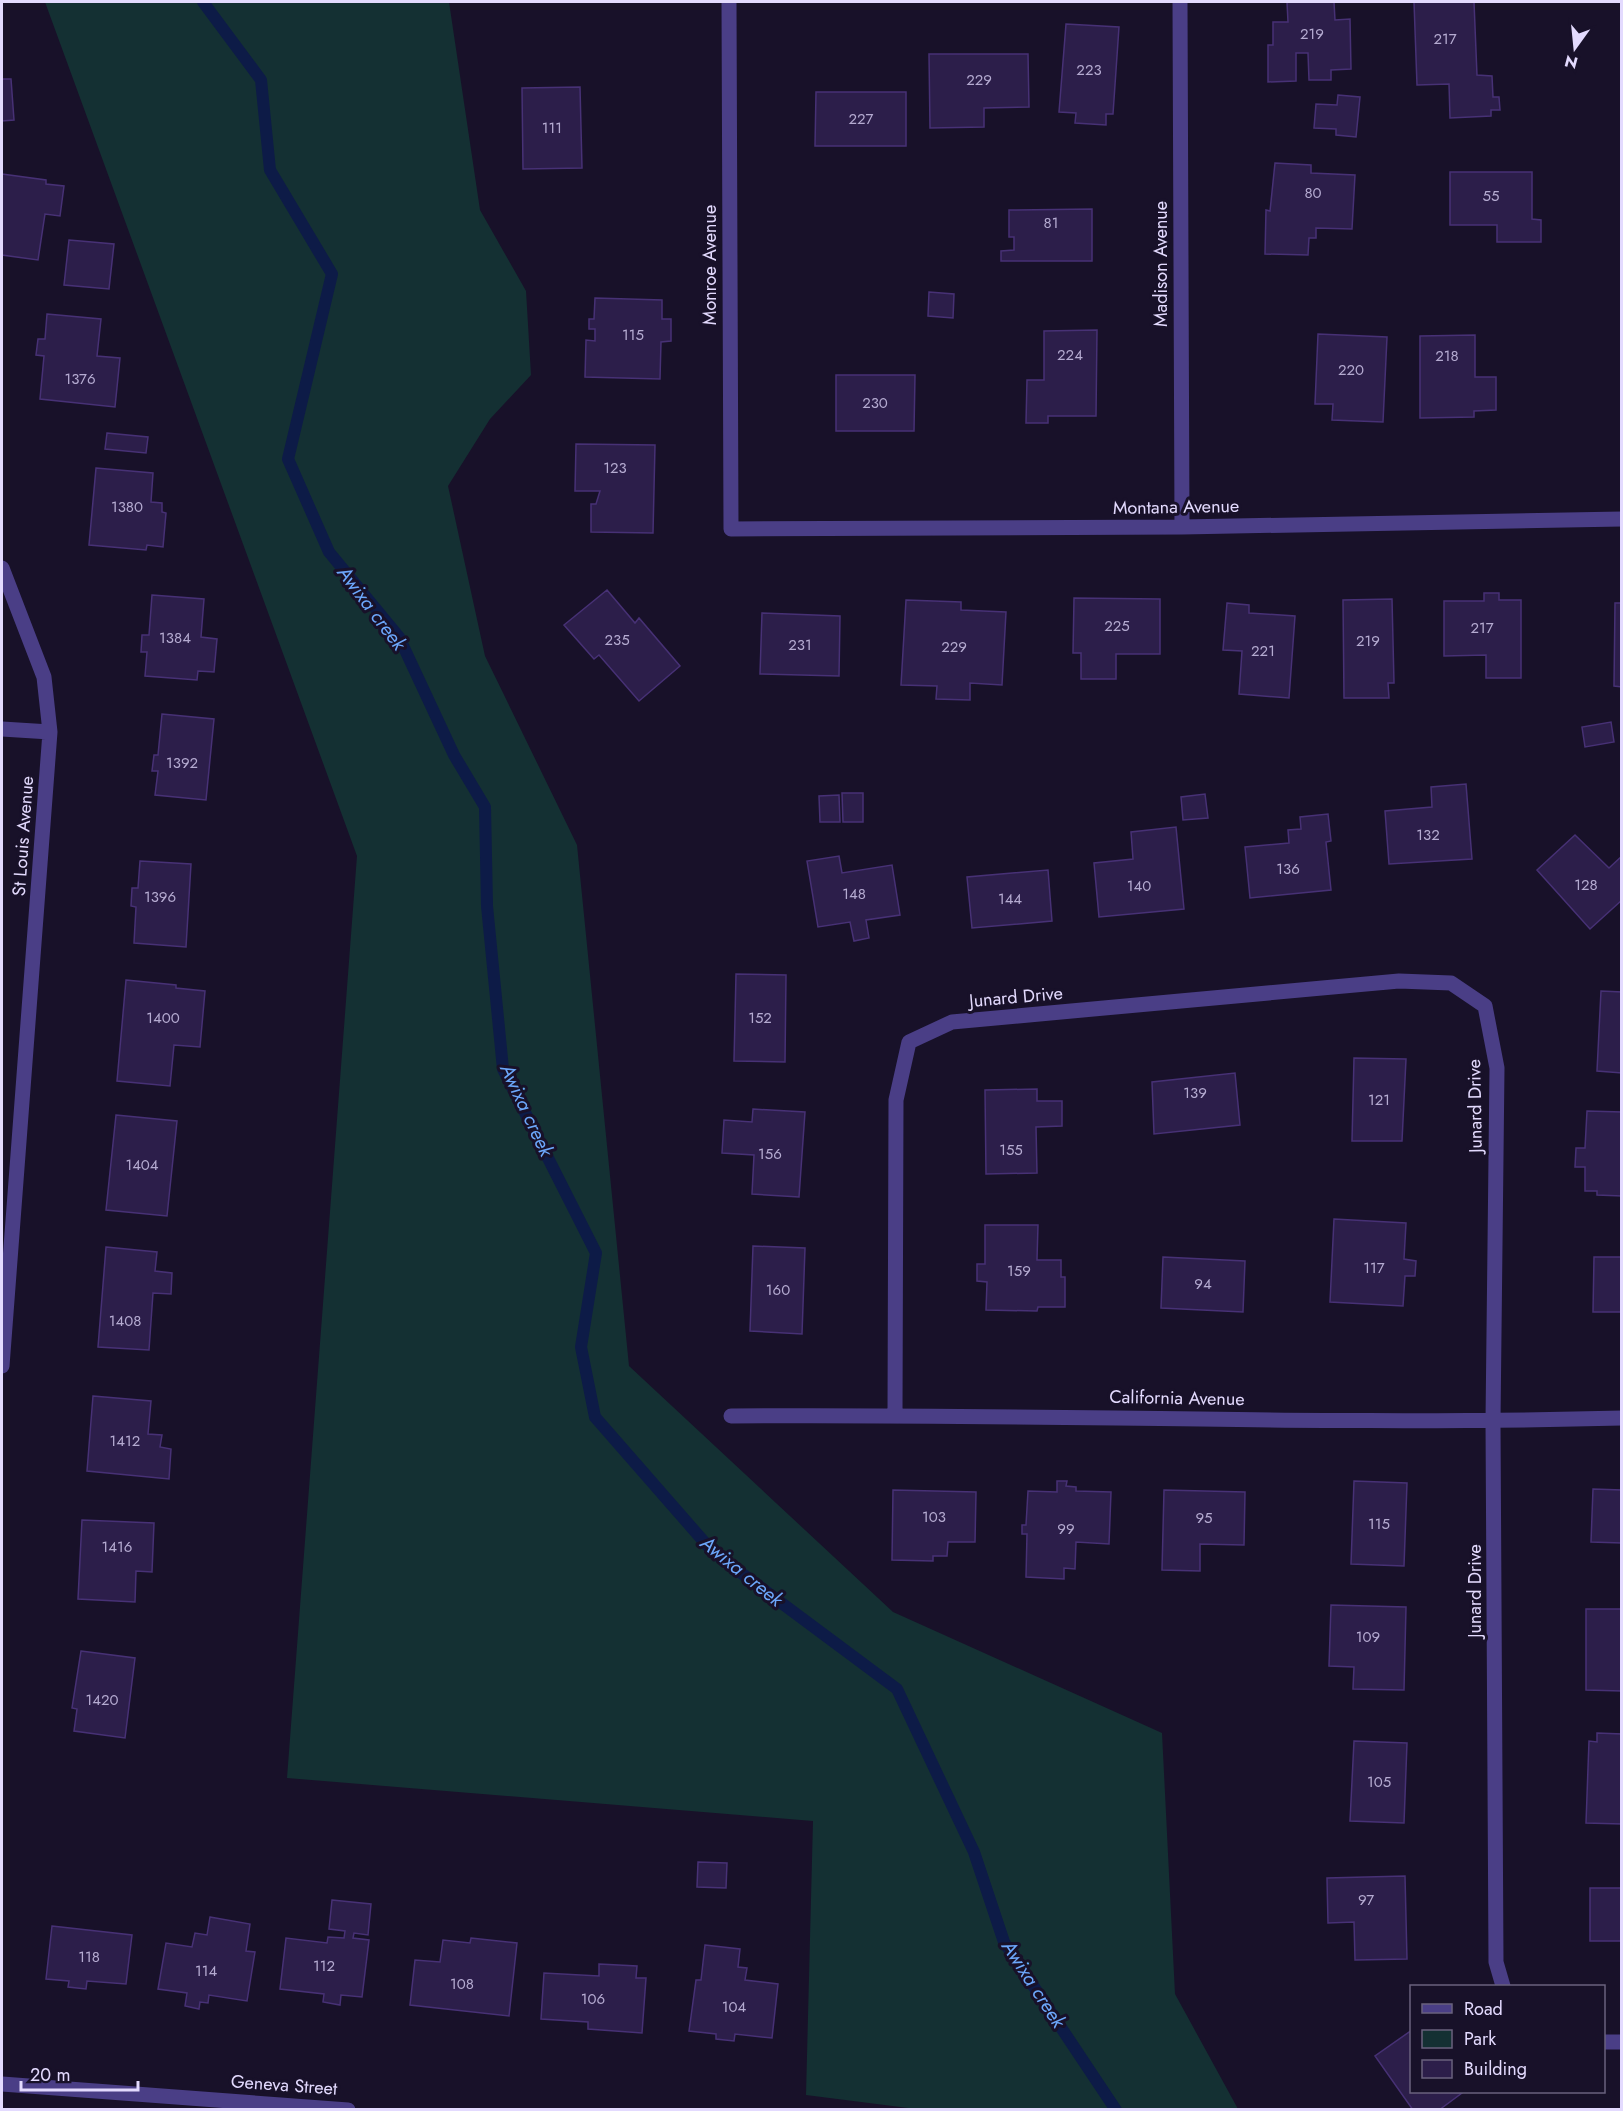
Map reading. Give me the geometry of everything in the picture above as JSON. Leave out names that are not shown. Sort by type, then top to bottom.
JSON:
[{"type":"street","name":"Monroe Avenue","points":[[729,2],[731,529]]},
{"type":"street","name":"Madison Avenue","points":[[1180,2],[1182,527]]},
{"type":"street","name":"Montana Avenue","points":[[731,529],[1182,527],[1622,519]]},
{"type":"street","name":"St Louis Avenue","points":[[2,568],[44,677],[50,732],[2,1366]]},
{"type":"street","points":[[2,729],[50,732]]},
{"type":"street","name":"Junard Drive","points":[[895,1414],[896,1100],[909,1042],[951,1022],[1399,981],[1451,983],[1485,1006],[1497,1068],[1493,1421],[1496,1962],[1503,1985]]},
{"type":"street","name":"California Avenue","points":[[731,1416],[895,1414],[1493,1421],[1622,1418]]},
{"type":"street","points":[[1605,2042],[1622,2042]]},
{"type":"street","name":"Geneva Street","points":[[2,2084],[348,2109]]},
{"type":"green space","points":[[45,2],[449,2],[480,210],[526,291],[531,375],[490,419],[448,486],[485,656],[577,845],[629,1366],[893,1612],[1162,1733],[1175,1994],[1238,2109],[924,2110],[806,2095],[813,1821],[287,1778],[357,856]]},
{"type":"building","points":[[1287,2],[1334,2],[1335,20],[1350,19],[1351,69],[1331,70],[1331,80],[1309,80],[1308,53],[1296,53],[1296,81],[1268,82],[1268,45],[1273,45],[1273,22],[1288,22]]},
{"type":"building","points":[[1414,2],[1474,2],[1477,75],[1492,76],[1493,97],[1499,97],[1500,110],[1491,110],[1491,116],[1450,118],[1449,84],[1417,85]]},
{"type":"building","points":[[1066,24],[1119,27],[1113,114],[1106,114],[1106,125],[1075,123],[1076,113],[1059,112]]},
{"type":"building","points":[[929,54],[1028,54],[1029,107],[984,108],[984,127],[930,128]]},
{"type":"building","points":[[2,79],[11,79],[14,120],[2,121]]},
{"type":"building","points":[[580,87],[582,168],[523,169],[522,88]]},
{"type":"building","points":[[816,92],[906,92],[906,146],[815,146]]},
{"type":"building","points":[[1338,95],[1360,97],[1356,137],[1336,135],[1336,129],[1314,128],[1316,104],[1337,105]]},
{"type":"building","points":[[1275,163],[1311,165],[1311,173],[1355,175],[1352,229],[1316,228],[1316,238],[1309,238],[1308,255],[1265,254],[1266,210],[1270,211]]},
{"type":"building","points":[[1450,172],[1532,172],[1532,219],[1541,220],[1541,242],[1497,242],[1497,225],[1450,225]]},
{"type":"building","points":[[2,174],[46,180],[46,184],[64,186],[60,216],[45,214],[38,260],[2,255]]},
{"type":"building","points":[[1092,209],[1092,261],[1001,261],[1001,251],[1014,250],[1014,237],[1009,237],[1009,210]]},
{"type":"building","points":[[69,240],[114,244],[109,289],[64,285]]},
{"type":"building","points":[[929,292],[954,294],[953,318],[928,316]]},
{"type":"building","points":[[595,298],[662,300],[662,319],[671,319],[671,341],[661,342],[660,379],[585,377],[586,340],[595,341],[595,329],[589,329],[589,319],[594,319]]},
{"type":"building","points":[[47,314],[101,319],[97,356],[120,358],[115,407],[40,399],[44,356],[36,355],[38,339],[45,339]]},
{"type":"building","points":[[1097,330],[1096,416],[1048,416],[1048,423],[1026,423],[1027,380],[1044,380],[1044,331]]},
{"type":"building","points":[[1318,334],[1387,337],[1383,422],[1332,420],[1333,404],[1315,404]]},
{"type":"building","points":[[1475,335],[1475,377],[1496,377],[1496,410],[1474,411],[1474,417],[1420,418],[1420,336]]},
{"type":"building","points":[[836,375],[915,375],[914,431],[836,431]]},
{"type":"building","points":[[107,433],[148,437],[146,453],[105,449]]},
{"type":"building","points":[[576,444],[655,445],[653,533],[591,532],[591,504],[596,504],[600,491],[575,491]]},
{"type":"building","points":[[96,468],[153,473],[151,502],[162,503],[162,512],[166,513],[163,547],[147,545],[146,550],[89,545]]},
{"type":"building","points":[[607,590],[635,623],[639,618],[680,666],[639,701],[599,655],[594,659],[564,625]]},
{"type":"building","points":[[1484,593],[1499,593],[1499,600],[1521,600],[1521,678],[1486,678],[1486,655],[1444,656],[1444,601],[1484,601]]},
{"type":"building","points":[[152,595],[204,599],[201,637],[217,639],[214,672],[198,671],[197,680],[145,676],[147,652],[141,652],[142,635],[149,635]]},
{"type":"building","points":[[1074,598],[1160,599],[1160,654],[1116,654],[1116,679],[1081,679],[1081,653],[1073,653]]},
{"type":"building","points":[[1392,599],[1394,683],[1388,683],[1389,698],[1344,698],[1343,600]]},
{"type":"building","points":[[906,600],[961,602],[961,610],[1006,612],[1002,685],[970,683],[970,700],[936,699],[937,686],[901,685]]},
{"type":"building","points":[[1227,603],[1249,605],[1249,613],[1295,616],[1289,698],[1239,694],[1242,651],[1223,650]]},
{"type":"building","points":[[1615,603],[1622,603],[1622,687],[1614,686]]},
{"type":"building","points":[[762,613],[840,616],[839,676],[760,674]]},
{"type":"building","points":[[162,714],[214,719],[206,800],[155,795],[158,771],[152,771],[154,755],[158,755]]},
{"type":"building","points":[[1611,722],[1614,742],[1585,747],[1582,727]]},
{"type":"building","points":[[1466,784],[1472,859],[1389,864],[1385,811],[1432,807],[1431,787]]},
{"type":"building","points":[[842,793],[863,793],[863,822],[843,822]]},
{"type":"building","points":[[1205,794],[1208,818],[1183,820],[1181,797]]},
{"type":"building","points":[[839,795],[840,822],[820,822],[819,796]]},
{"type":"building","points":[[1328,814],[1331,841],[1326,842],[1331,890],[1250,898],[1245,847],[1289,843],[1288,830],[1301,829],[1300,817]]},
{"type":"building","points":[[1176,827],[1184,909],[1099,917],[1094,863],[1133,859],[1131,832]]},
{"type":"building","points":[[1575,835],[1609,868],[1622,856],[1622,900],[1590,929],[1537,870]]},
{"type":"building","points":[[839,856],[842,873],[892,865],[900,915],[866,920],[869,938],[854,941],[850,922],[818,927],[807,861]]},
{"type":"building","points":[[140,861],[191,864],[186,947],[134,943],[136,907],[131,906],[132,888],[138,888]]},
{"type":"building","points":[[1048,870],[1052,921],[972,928],[967,877]]},
{"type":"building","points":[[736,974],[786,975],[785,1062],[734,1061]]},
{"type":"building","points":[[126,980],[176,985],[176,988],[205,991],[200,1047],[174,1045],[170,1086],[117,1081]]},
{"type":"building","points":[[1601,991],[1622,992],[1622,1073],[1597,1071]]},
{"type":"building","points":[[1354,1058],[1406,1059],[1402,1141],[1352,1141]]},
{"type":"building","points":[[1235,1073],[1240,1125],[1154,1134],[1152,1082]]},
{"type":"building","points":[[1037,1089],[1037,1101],[1062,1101],[1062,1126],[1036,1127],[1037,1173],[986,1174],[985,1090]]},
{"type":"building","points":[[753,1109],[805,1112],[799,1197],[752,1194],[754,1155],[722,1153],[724,1120],[752,1122]]},
{"type":"building","points":[[1587,1111],[1622,1112],[1622,1196],[1597,1195],[1597,1191],[1585,1191],[1585,1167],[1575,1167],[1576,1148],[1585,1148]]},
{"type":"building","points":[[116,1115],[177,1121],[167,1216],[106,1210]]},
{"type":"building","points":[[1334,1219],[1406,1223],[1404,1259],[1416,1261],[1415,1276],[1405,1276],[1403,1306],[1330,1302]]},
{"type":"building","points":[[985,1225],[1038,1225],[1037,1260],[1061,1260],[1061,1277],[1065,1277],[1065,1307],[1038,1307],[1037,1311],[986,1310],[987,1282],[977,1281],[977,1264],[985,1264]]},
{"type":"building","points":[[753,1246],[805,1248],[802,1334],[750,1331]]},
{"type":"building","points":[[106,1247],[157,1252],[155,1271],[172,1273],[171,1294],[153,1293],[149,1350],[98,1347]]},
{"type":"building","points":[[1163,1257],[1245,1261],[1243,1312],[1161,1308]]},
{"type":"building","points":[[1594,1257],[1622,1257],[1622,1312],[1593,1312]]},
{"type":"building","points":[[93,1396],[151,1401],[148,1434],[162,1435],[160,1447],[171,1449],[169,1479],[87,1471]]},
{"type":"building","points":[[1057,1481],[1067,1481],[1066,1486],[1076,1487],[1076,1491],[1111,1492],[1109,1544],[1076,1542],[1075,1569],[1064,1568],[1064,1579],[1026,1577],[1027,1534],[1022,1534],[1022,1525],[1026,1525],[1028,1491],[1057,1492]]},
{"type":"building","points":[[1354,1481],[1407,1483],[1404,1566],[1351,1564]]},
{"type":"building","points":[[1593,1489],[1622,1490],[1622,1543],[1591,1542]]},
{"type":"building","points":[[893,1490],[976,1492],[975,1542],[948,1542],[947,1556],[933,1556],[933,1561],[892,1560]]},
{"type":"building","points":[[1164,1490],[1245,1492],[1244,1545],[1200,1544],[1200,1571],[1162,1570]]},
{"type":"building","points":[[82,1520],[154,1523],[152,1572],[136,1571],[135,1602],[78,1599]]},
{"type":"building","points":[[1331,1605],[1406,1607],[1404,1690],[1353,1689],[1354,1667],[1329,1666]]},
{"type":"building","points":[[1586,1609],[1622,1609],[1622,1691],[1586,1690]]},
{"type":"building","points":[[81,1651],[135,1658],[125,1738],[74,1731],[77,1709],[72,1708]]},
{"type":"building","points":[[1597,1733],[1622,1734],[1622,1824],[1586,1823],[1589,1741],[1597,1742]]},
{"type":"building","points":[[1354,1741],[1407,1743],[1404,1823],[1350,1821]]},
{"type":"building","points":[[698,1862],[727,1863],[726,1888],[697,1887]]},
{"type":"building","points":[[1405,1876],[1407,1959],[1355,1960],[1354,1922],[1328,1923],[1327,1878]]},
{"type":"building","points":[[1590,1888],[1622,1888],[1622,1941],[1590,1941]]},
{"type":"building","points":[[332,1900],[371,1904],[368,1935],[354,1933],[353,1938],[369,1940],[362,1997],[341,1995],[340,2005],[323,2002],[324,1994],[280,1989],[286,1938],[327,1943],[328,1937],[344,1938],[345,1931],[329,1929]]},
{"type":"building","points":[[210,1917],[250,1924],[246,1951],[255,1952],[247,2001],[209,1995],[208,2003],[200,2002],[199,2009],[185,2006],[187,1993],[158,1989],[166,1943],[192,1947],[195,1933],[207,1935]]},
{"type":"building","points":[[52,1926],[132,1935],[126,1984],[87,1981],[86,1989],[68,1987],[69,1981],[46,1979]]},
{"type":"building","points":[[471,1938],[517,1943],[509,2016],[410,2005],[415,1960],[440,1962],[443,1940],[470,1943]]},
{"type":"building","points":[[705,1945],[740,1949],[738,1967],[747,1968],[745,1980],[778,1984],[772,2038],[735,2034],[734,2041],[716,2039],[716,2034],[689,2031],[696,1980],[701,1980]]},
{"type":"building","points":[[599,1964],[637,1966],[636,1978],[646,1978],[642,2033],[588,2029],[588,2022],[541,2019],[544,1973],[599,1976]]},
{"type":"building","points":[[1410,2031],[1410,2093],[1462,2093],[1439,2110],[1413,2110],[1375,2056]]},
{"type":"waterway","name":"Awixa creek","points":[[203,2],[261,80],[270,170],[332,274],[288,459],[329,552],[399,637],[454,755],[485,807],[487,906],[503,1069],[596,1253],[581,1347],[595,1417],[713,1552],[897,1689],[974,1852],[1004,1942],[1116,2110]]}]
